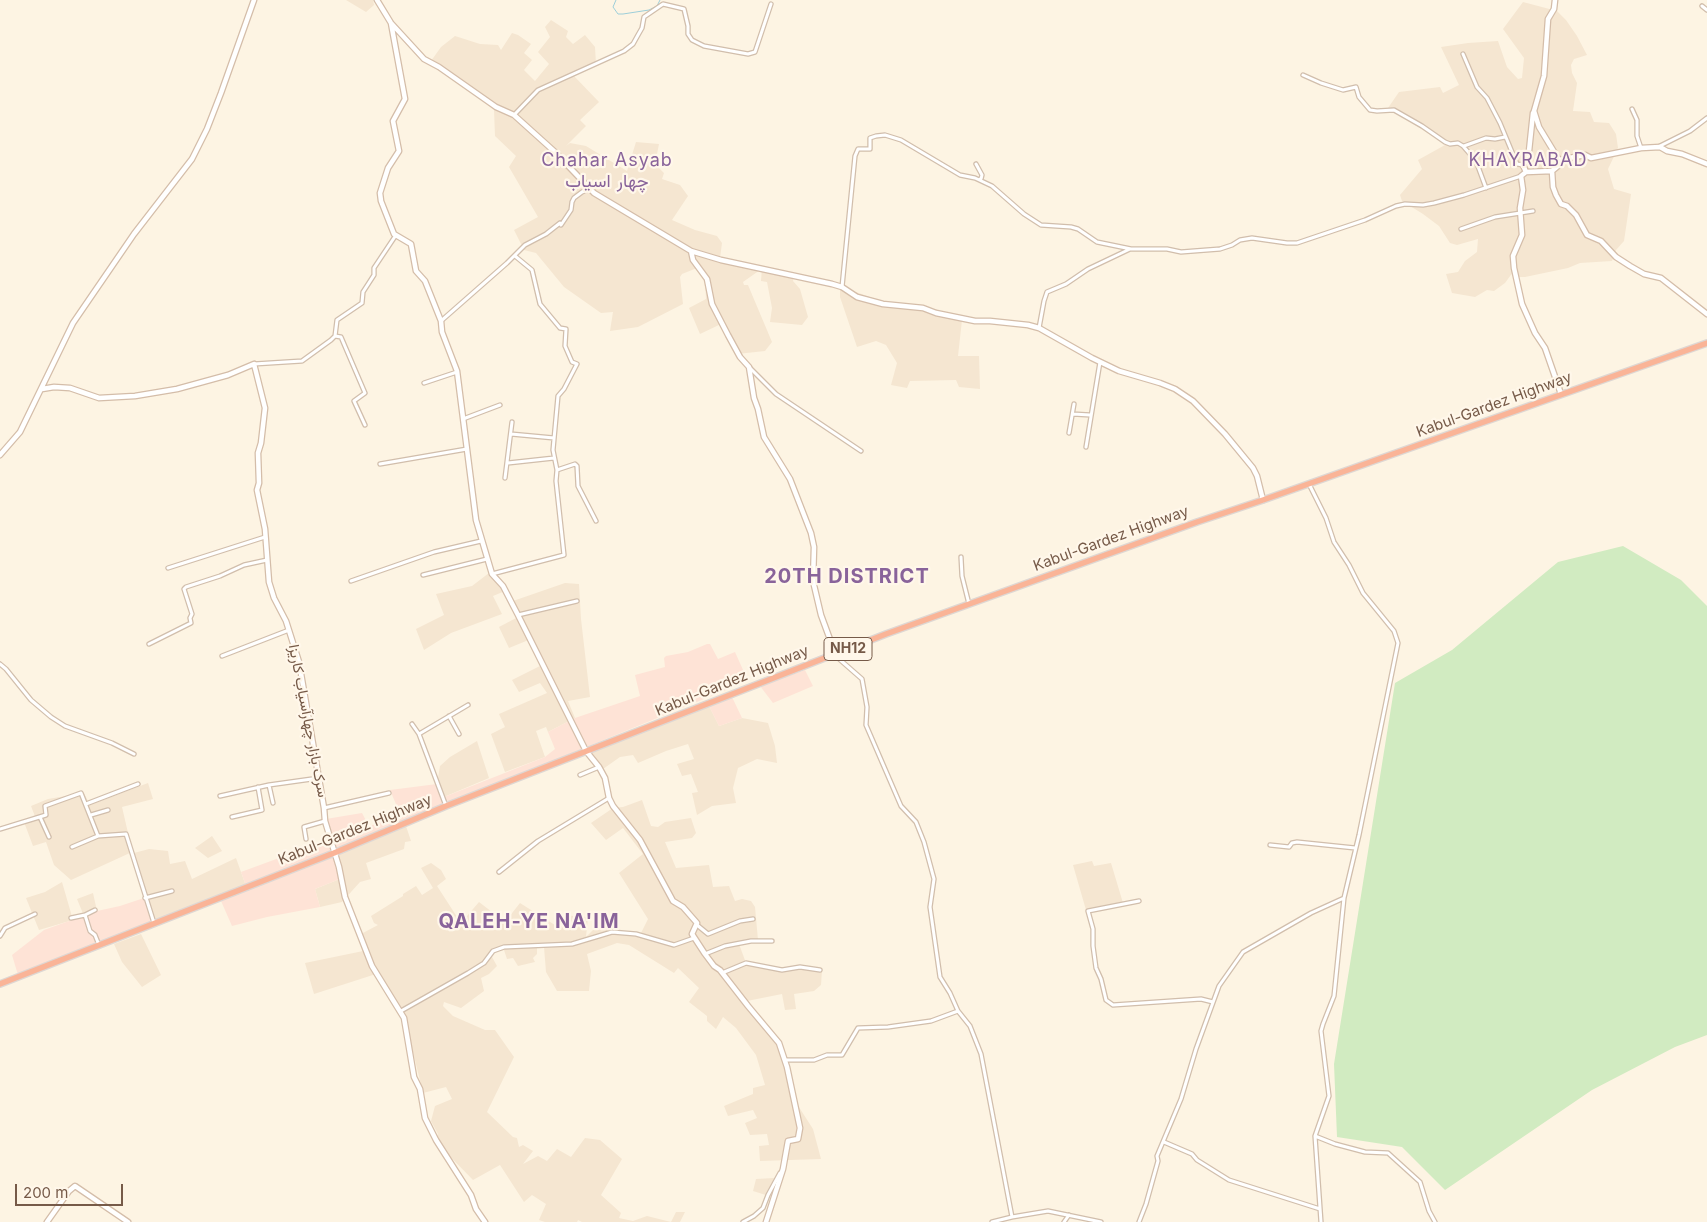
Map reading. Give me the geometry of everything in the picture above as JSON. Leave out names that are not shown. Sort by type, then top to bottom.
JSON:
[{"type":"highway","name":"Kabul-Gardez Highway","points":[[0,984],[835,653],[1197,522],[1707,343]]},
{"type":"street","points":[[0,455],[20,432],[73,323],[134,234],[192,159],[207,129],[254,0]]},
{"type":"street","points":[[377,0],[391,23],[424,58],[496,107],[514,115],[594,193],[691,252],[842,287],[857,297],[884,304],[923,308],[936,313],[975,321],[1028,325],[1039,328],[1100,362],[1119,371],[1175,389],[1193,401],[1253,468],[1263,500]]},
{"type":"street","points":[[1555,0],[1554,9],[1548,19],[1544,76],[1534,111],[1529,151],[1523,165],[1522,235],[1513,256],[1516,283],[1522,304],[1535,333],[1545,348],[1561,394]]},
{"type":"street","points":[[514,115],[538,90],[624,51],[633,44],[642,28],[644,17],[663,4],[684,9],[688,34],[692,40],[704,46],[748,54],[755,52],[771,4]]},
{"type":"street","points":[[1702,6],[1707,10]]},
{"type":"street","points":[[391,23],[405,99],[393,121],[399,151],[388,168],[380,193],[385,213],[396,235],[411,244],[416,271],[425,281],[441,321],[442,332],[457,371],[476,520],[492,574],[503,586],[518,614],[586,752],[600,767],[605,778],[612,806],[640,840],[673,901],[683,907],[697,925],[708,934],[740,921],[753,919]]},
{"type":"street","points":[[1463,54],[1477,87],[1491,105],[1517,164],[1523,165]]},
{"type":"street","points":[[1303,75],[1343,90],[1356,87],[1359,97],[1370,110],[1394,110],[1445,142],[1450,144],[1458,143],[1463,146],[1476,161],[1486,188]]},
{"type":"street","points":[[1632,109],[1637,120],[1637,136],[1641,148]]},
{"type":"street","points":[[975,178],[998,190],[1024,214],[1041,225],[1071,227],[1097,242],[1131,249],[1167,248],[1180,252],[1220,249],[1240,240],[1252,238],[1297,243],[1365,220],[1396,206],[1405,204],[1423,205],[1486,188],[1524,174],[1552,172],[1558,166],[1559,160],[1539,127],[1534,111]]},
{"type":"street","points":[[1559,160],[1585,155],[1591,158],[1641,148],[1660,147],[1690,131],[1707,118]]},
{"type":"street","points":[[842,287],[855,156],[858,149],[870,149],[870,138],[885,135],[901,140],[960,175],[981,179],[982,175],[976,164]]},
{"type":"street","points":[[1463,146],[1486,138],[1494,140],[1505,137]]},
{"type":"street","points":[[1660,147],[1707,164]]},
{"type":"street","points":[[1552,172],[1553,187],[1556,195],[1561,204],[1567,206],[1576,215],[1587,235],[1601,241],[1616,257],[1630,266],[1644,274],[1661,278],[1707,314]]},
{"type":"street","points":[[441,321],[515,256],[525,244],[546,234],[560,223],[561,225],[571,210],[574,198],[589,189]]},
{"type":"street","points":[[1461,229],[1495,217],[1533,211]]},
{"type":"street","points":[[42,389],[54,387],[70,388],[99,398],[135,396],[177,389],[228,375],[254,364],[302,361],[335,336],[337,320],[362,303],[364,292],[374,275],[374,268],[396,235]]},
{"type":"street","points":[[1039,328],[1047,292],[1066,284],[1088,269],[1131,249]]},
{"type":"street","points":[[691,252],[706,279],[712,304],[740,357],[749,368],[776,394],[861,451]]},
{"type":"street","points":[[492,574],[564,555],[556,480],[557,470],[553,450],[558,396],[564,389],[577,364],[572,362],[565,346],[566,329],[560,328],[540,304],[532,270],[515,256]]},
{"type":"street","points":[[335,336],[341,337],[365,393],[354,401],[365,424]]},
{"type":"street","points":[[1086,447],[1100,362]]},
{"type":"street","name":"سرک بازار چهارآسیاب کاریزا","points":[[254,364],[265,408],[258,453],[259,483],[257,490],[265,537],[269,582],[289,630],[299,662],[325,821],[339,867],[345,897],[372,966],[404,1018],[414,1077],[420,1089],[425,1118],[485,1222]]},
{"type":"street","points":[[749,368],[764,437],[790,479],[811,533],[814,547],[813,582],[821,615],[835,653],[838,658],[862,679],[867,707],[866,725],[901,806],[916,822],[924,842],[934,879],[930,907],[940,977],[958,1011],[970,1026],[981,1054],[1010,1217],[1014,1222]]},
{"type":"street","points":[[424,383],[457,371]]},
{"type":"street","points":[[1069,434],[1074,404]]},
{"type":"street","points":[[463,419],[500,405]]},
{"type":"street","points":[[1073,414],[1090,415]]},
{"type":"street","points":[[505,478],[512,422]]},
{"type":"street","points":[[511,434],[554,438]]},
{"type":"street","points":[[380,464],[467,449]]},
{"type":"street","points":[[507,463],[554,458]]},
{"type":"street","points":[[557,470],[575,464],[577,466],[578,486],[596,521]]},
{"type":"street","points":[[1308,484],[1326,518],[1334,542],[1350,565],[1363,594],[1394,631],[1398,643],[1360,835],[1355,848],[1344,898],[1334,996],[1321,1031],[1329,1096],[1316,1136],[1321,1222]]},
{"type":"street","points":[[168,568],[265,537]]},
{"type":"street","points":[[351,581],[434,552],[482,541]]},
{"type":"street","points":[[961,557],[962,576],[969,604]]},
{"type":"street","points":[[424,575],[487,559]]},
{"type":"street","points":[[150,644],[191,623],[192,614],[184,590],[186,587],[220,576],[244,565],[267,560]]},
{"type":"street","points":[[518,614],[577,602]]},
{"type":"street","points":[[222,656],[289,630]]},
{"type":"street","points":[[0,664],[6,668],[31,700],[51,718],[65,726],[112,742],[134,754]]},
{"type":"street","points":[[419,734],[468,705]]},
{"type":"street","points":[[449,716],[459,734]]},
{"type":"street","points":[[412,724],[419,734],[446,806]]},
{"type":"street","points":[[580,775],[600,767]]},
{"type":"street","points":[[220,796],[269,785],[319,778]]},
{"type":"street","points":[[86,804],[138,784]]},
{"type":"street","points":[[269,785],[273,803]]},
{"type":"street","points":[[232,817],[261,810],[258,787]]},
{"type":"street","points":[[0,829],[47,815],[45,806],[81,793],[98,836]]},
{"type":"street","points":[[324,808],[389,793]]},
{"type":"street","points":[[499,872],[538,841],[609,798]]},
{"type":"street","points":[[91,815],[108,810]]},
{"type":"street","points":[[40,817],[49,837]]},
{"type":"street","points":[[306,839],[304,827],[325,821]]},
{"type":"street","points":[[72,847],[98,836],[126,834],[154,924]]},
{"type":"street","points":[[1270,845],[1289,847],[1292,843],[1298,842],[1355,848]]},
{"type":"street","points":[[145,898],[172,891]]},
{"type":"street","points":[[1139,1222],[1158,1161],[1157,1156],[1181,1099],[1196,1049],[1219,986],[1243,952],[1311,913],[1344,898]]},
{"type":"street","points":[[1139,901],[1088,911],[1094,929],[1093,946],[1096,968],[1106,1000],[1113,1005],[1201,999],[1213,1002]]},
{"type":"street","points":[[71,918],[85,915],[95,910]]},
{"type":"street","points":[[0,936],[5,928],[35,914]]},
{"type":"street","points":[[85,915],[90,931],[95,935],[99,946]]},
{"type":"street","points":[[697,925],[692,934],[694,938],[714,966],[722,973],[779,1042],[785,1060],[800,1128],[798,1139],[788,1141],[783,1168],[766,1222]]},
{"type":"street","points":[[401,1011],[468,973],[484,962],[493,951],[504,947],[572,944],[612,932],[636,934],[674,945],[694,938]]},
{"type":"street","points":[[705,954],[725,946],[751,940],[772,941]]},
{"type":"street","points":[[722,973],[746,964],[782,970],[800,967],[820,970]]},
{"type":"street","points":[[785,1060],[814,1060],[827,1055],[842,1055],[858,1028],[931,1021],[958,1011]]},
{"type":"street","points":[[1316,1136],[1335,1144],[1365,1152],[1388,1152],[1420,1182],[1429,1212],[1435,1222]]},
{"type":"street","points":[[1164,1142],[1192,1154],[1197,1160],[1229,1180],[1320,1209]]},
{"type":"street","points":[[743,1222],[763,1208],[783,1168]]},
{"type":"street","points":[[47,1222],[74,1186],[128,1222]]},
{"type":"street","points":[[992,1222],[1048,1211],[1101,1222]]},
{"type":"street","points":[[1064,1222],[1069,1215]]},
{"type":"shaded area","points":[[346,0],[373,0],[374,5],[366,12]]},
{"type":"shaded area","points":[[1523,2],[1557,11],[1577,36],[1587,55],[1574,59],[1571,65],[1572,73],[1577,83],[1573,111],[1590,112],[1594,122],[1609,123],[1616,134],[1618,148],[1608,169],[1614,189],[1631,194],[1624,241],[1616,250],[1612,261],[1580,263],[1568,268],[1525,277],[1517,277],[1513,272],[1505,283],[1494,291],[1487,290],[1475,297],[1452,293],[1446,274],[1458,272],[1465,261],[1477,252],[1478,239],[1457,245],[1450,243],[1439,226],[1402,201],[1400,195],[1422,169],[1418,160],[1445,144],[1388,108],[1399,92],[1440,87],[1443,93],[1459,85],[1441,47],[1498,41],[1507,67],[1518,79],[1522,78],[1524,58],[1503,29]]},
{"type":"shaded area","points":[[551,20],[568,31],[566,37],[573,44],[585,35],[595,47],[596,64],[574,76],[599,102],[580,120],[586,126],[566,146],[570,143],[586,146],[627,171],[636,142],[659,144],[655,164],[664,173],[662,179],[680,185],[688,196],[672,220],[695,230],[717,236],[722,243],[720,258],[760,270],[743,282],[744,285],[748,285],[772,342],[765,351],[737,354],[721,324],[700,334],[689,308],[706,299],[705,279],[697,268],[682,274],[680,277],[683,304],[638,327],[610,331],[613,312],[601,313],[564,287],[536,253],[524,250],[514,230],[538,217],[509,167],[516,156],[495,136],[494,110],[431,61],[441,47],[455,36],[480,44],[498,45],[501,50],[512,33],[531,44],[524,53],[532,60],[524,70],[535,81],[549,64],[538,52],[550,37],[545,27]]},
{"type":"shaded area","points":[[762,267],[794,275],[793,281],[800,289],[808,317],[802,325],[770,322],[772,308],[767,282],[761,281]]},
{"type":"shaded area","points":[[842,287],[895,306],[927,311],[962,320],[958,356],[979,356],[980,389],[959,387],[956,380],[910,381],[907,388],[891,385],[897,363],[886,345],[876,341],[857,347],[840,297],[840,289]]},
{"type":"shaded area","points":[[489,573],[505,591],[493,596],[502,614],[451,633],[424,650],[416,629],[444,615],[436,594],[472,586]]},
{"type":"shaded area","points":[[565,583],[579,584],[590,697],[568,701],[575,718],[548,732],[546,727],[536,731],[545,757],[505,772],[491,734],[505,727],[499,714],[547,693],[540,683],[519,692],[512,680],[544,664],[531,639],[509,648],[499,627],[518,617],[513,601]]},
{"type":"shaded area","points":[[710,644],[718,659],[735,652],[748,681],[246,886],[241,872],[328,840],[326,819],[362,813],[369,826],[401,816],[390,790],[437,784],[444,797],[545,757],[555,749],[548,732],[575,718],[640,696],[635,675],[665,667],[664,658],[666,656],[688,652]]},
{"type":"shaded area","points":[[805,670],[813,686],[773,703],[760,686]]},
{"type":"shaded area","points":[[732,697],[742,718],[719,726],[709,706]]},
{"type":"shaded area","points":[[709,706],[719,726],[742,718],[768,723],[775,746],[777,763],[757,759],[738,768],[733,788],[736,803],[712,806],[697,815],[692,793],[698,792],[691,774],[682,776],[677,764],[694,759],[688,744],[638,763],[633,755],[620,757],[603,769],[599,769],[587,753]]},
{"type":"shaded area","points":[[477,741],[489,778],[444,797],[437,784],[440,766],[450,757]]},
{"type":"shaded area","points":[[148,783],[153,799],[122,807],[134,853],[149,849],[168,851],[170,864],[185,861],[192,879],[236,858],[246,886],[156,922],[144,898],[132,852],[71,880],[54,865],[46,842],[33,846],[24,822],[36,819],[31,806],[48,799],[84,793],[90,805]]},
{"type":"shaded area","points":[[642,800],[651,826],[658,827],[665,822],[691,818],[696,833],[692,838],[665,842],[676,868],[709,865],[713,887],[729,886],[735,901],[742,899],[751,901],[755,907],[758,940],[739,944],[746,963],[782,969],[799,967],[822,970],[821,985],[814,991],[794,994],[796,1009],[785,1010],[782,994],[747,1001],[779,1044],[795,1101],[813,1129],[821,1159],[760,1161],[759,1146],[769,1145],[767,1134],[750,1135],[745,1123],[757,1118],[753,1110],[728,1116],[724,1106],[753,1094],[753,1088],[765,1085],[756,1055],[736,1028],[723,1017],[716,1029],[707,1021],[707,1016],[689,1002],[699,988],[678,968],[674,973],[629,945],[617,943],[587,954],[591,971],[589,991],[557,991],[546,972],[544,947],[537,948],[537,954],[533,958],[535,962],[518,966],[513,958],[507,959],[504,950],[494,952],[492,957],[497,966],[489,974],[481,978],[484,991],[461,1008],[444,1002],[443,1006],[453,1016],[485,1030],[495,1030],[514,1057],[487,1112],[513,1137],[517,1138],[519,1147],[523,1145],[533,1151],[523,1164],[538,1156],[547,1161],[557,1149],[571,1157],[585,1138],[600,1140],[622,1159],[601,1195],[621,1213],[619,1218],[633,1221],[647,1216],[671,1222],[582,1222],[578,1220],[577,1222],[545,1222],[539,1220],[546,1204],[532,1195],[524,1202],[500,1165],[473,1180],[435,1141],[438,1134],[431,1121],[435,1106],[452,1099],[446,1087],[423,1093],[404,1015],[381,975],[376,974],[314,994],[305,963],[368,950],[361,934],[378,925],[374,923],[371,916],[416,886],[422,895],[433,888],[421,868],[431,863],[441,870],[446,879],[437,886],[461,923],[479,902],[505,922],[520,903],[558,927],[561,915],[588,917],[586,937],[594,929],[599,928],[640,935],[648,919],[619,873],[643,854],[623,828],[606,840],[591,823],[613,808],[623,807]]},
{"type":"shaded area","points":[[406,826],[411,841],[405,842],[404,849],[366,863],[371,879],[360,882],[342,902],[320,907],[315,889],[342,878],[336,855]]},
{"type":"shaded area","points":[[212,836],[222,851],[208,858],[195,848]]},
{"type":"shaded area","points":[[336,855],[342,878],[315,889],[320,907],[232,926],[221,901]]},
{"type":"shaded area","points":[[1092,861],[1094,866],[1111,863],[1123,903],[1086,910],[1073,865]]},
{"type":"shaded area","points":[[62,882],[73,920],[39,930],[26,898],[45,892]]},
{"type":"shaded area","points":[[93,893],[97,911],[84,916],[77,899]]},
{"type":"shaded area","points":[[144,898],[156,922],[18,975],[12,955],[44,930],[97,911]]},
{"type":"shaded area","points":[[141,934],[161,975],[142,987],[122,962],[114,944]]},
{"type":"shaded area","points":[[774,1178],[769,1196],[753,1191],[756,1179]]},
{"type":"shaded area","points":[[676,1212],[685,1212],[680,1222],[671,1222]]},
{"type":"green space","points":[[1623,546],[1681,580],[1707,606],[1707,1035],[1675,1047],[1592,1090],[1445,1190],[1402,1147],[1337,1137],[1334,1064],[1395,683],[1452,650],[1558,562]]},
{"type":"waterway","points":[[616,0],[613,7],[618,14],[649,10],[657,6],[660,0]]},
{"type":"district","name":"KHAYRABAD","points":[[1528,161]]},
{"type":"district","name":"Chahar Asyab چهار اسیاب","points":[[607,171]]},
{"type":"district","name":"20TH DISTRICT","points":[[847,577]]},
{"type":"district","name":"QALEH-YE NA'IM","points":[[529,922]]}]
